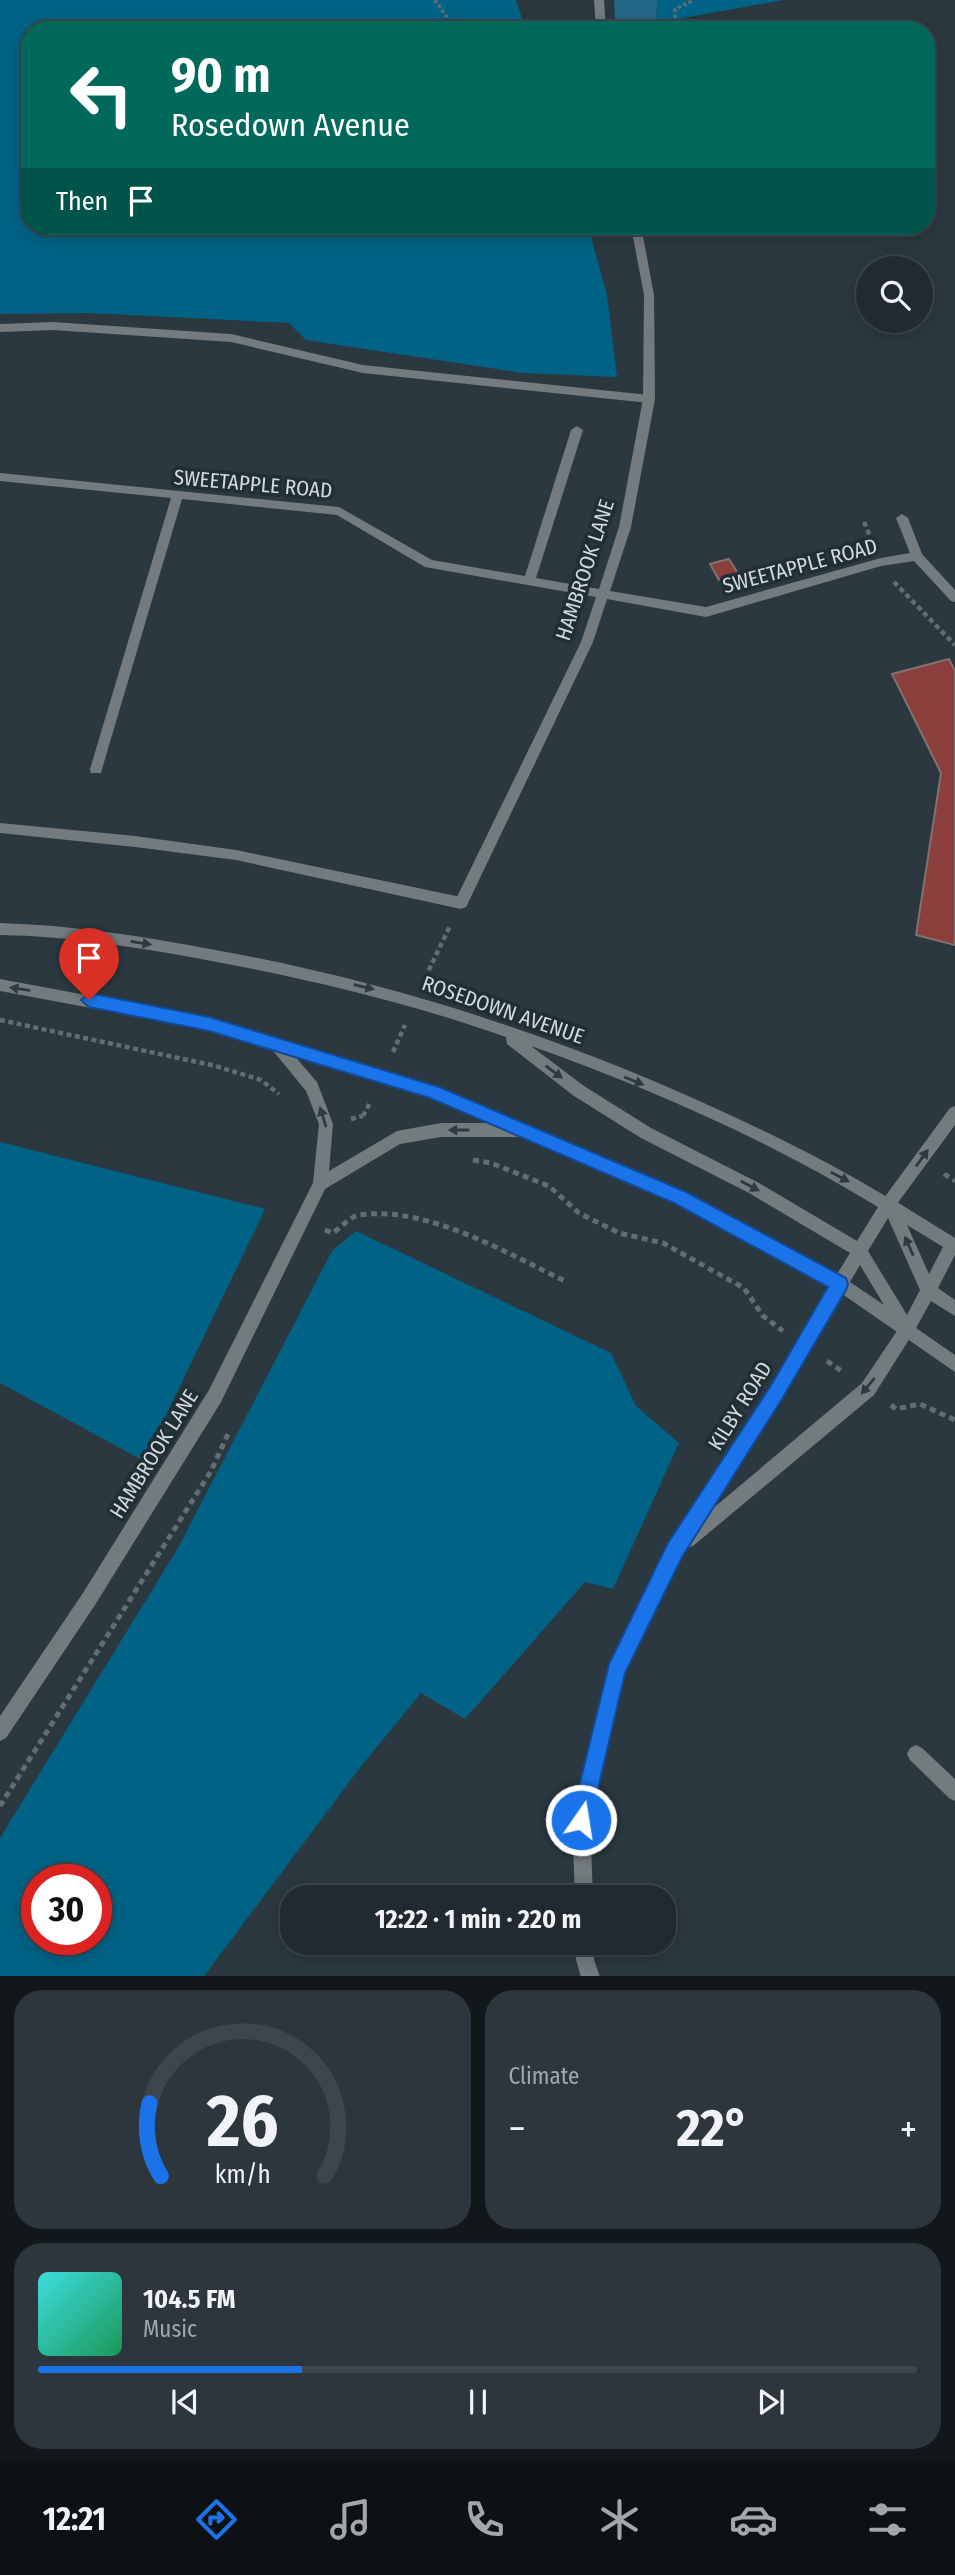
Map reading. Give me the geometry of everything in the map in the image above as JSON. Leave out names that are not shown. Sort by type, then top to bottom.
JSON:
[{"type":"street","points":[[599,0],[600,21]]},
{"type":"street","name":"HAMBROOK LANE","points":[[0,828],[169,846],[269,861],[406,894],[461,903],[587,642],[625,527],[649,399],[649,295],[638,235]]},
{"type":"street","points":[[0,328],[53,326],[231,338],[363,369],[649,399]]},
{"type":"street","points":[[529,582],[576,430]]},
{"type":"street","name":"SWEETAPPLE ROAD","points":[[0,477],[177,497],[340,511],[429,564],[706,612],[881,562],[917,556]]},
{"type":"street","points":[[96,769],[177,497]]},
{"type":"street","points":[[902,518],[917,556],[955,598]]},
{"type":"street","name":"ROSEDOWN AVENUE","points":[[0,929],[123,940],[223,956],[385,992],[500,1030],[682,1101],[802,1156],[889,1203],[954,1243]]},
{"type":"street","points":[[0,985],[182,1019],[275,1043],[433,1092],[527,1130],[680,1198],[840,1284],[955,1364]]},
{"type":"street","points":[[500,1030],[579,1091],[646,1133],[754,1188],[860,1251],[907,1329]]},
{"type":"street","name":"HAMBROOK LANE","points":[[0,1732],[89,1599],[215,1396],[320,1184],[326,1124],[312,1087],[275,1043]]},
{"type":"street","name":"KILBY ROAD","points":[[584,1885],[581,1820],[616,1671],[675,1550],[776,1393],[889,1203],[955,1113]]},
{"type":"street","points":[[320,1184],[397,1138],[441,1130],[527,1130]]},
{"type":"street","points":[[889,1203],[928,1290],[955,1309]]},
{"type":"street","name":"KILBY ROAD","points":[[675,1550],[868,1389],[907,1329],[954,1243]]},
{"type":"street","points":[[916,1754],[955,1792]]},
{"type":"street","points":[[585,1955],[591,1976]]},
{"type":"path","points":[[435,0],[450,21]]},
{"type":"path","points":[[675,21],[675,9],[694,0]]},
{"type":"path","points":[[864,522],[881,562],[902,594],[955,645]]},
{"type":"path","points":[[0,1020],[216,1066],[261,1080],[287,1102]]},
{"type":"path","points":[[326,1124],[363,1116]]},
{"type":"path","points":[[464,1159],[491,1163],[549,1186],[589,1218],[619,1233],[663,1243],[744,1288],[763,1316],[895,1409],[920,1404],[955,1420]]},
{"type":"path","points":[[302,1220],[333,1233],[357,1214],[404,1217],[456,1229],[567,1282]]},
{"type":"shaded area","points":[[0,0],[516,0],[523,21],[21,21],[21,235],[590,235],[607,295],[617,377],[523,373],[306,340],[289,323],[90,313],[0,314]]},
{"type":"shaded area","points":[[614,0],[657,0],[656,21],[615,20]]},
{"type":"shaded area","points":[[657,0],[784,0],[676,21],[656,21]]},
{"type":"shaded area","points":[[0,1142],[265,1209],[144,1461],[0,1383]]},
{"type":"shaded area","points":[[356,1231],[611,1353],[636,1406],[679,1443],[613,1589],[585,1582],[465,1719],[421,1693],[362,1765],[204,1976],[0,1976],[0,1838],[178,1548],[332,1251]]},
{"type":"building","points":[[729,559],[739,575],[719,580],[710,564]]},
{"type":"building","points":[[949,659],[955,671],[955,945],[916,935],[941,773],[892,674]]},
{"type":"route","points":[[89,1000],[209,1024],[433,1092],[527,1130],[680,1198],[840,1284],[776,1393],[675,1550],[616,1671],[581,1820]]}]
